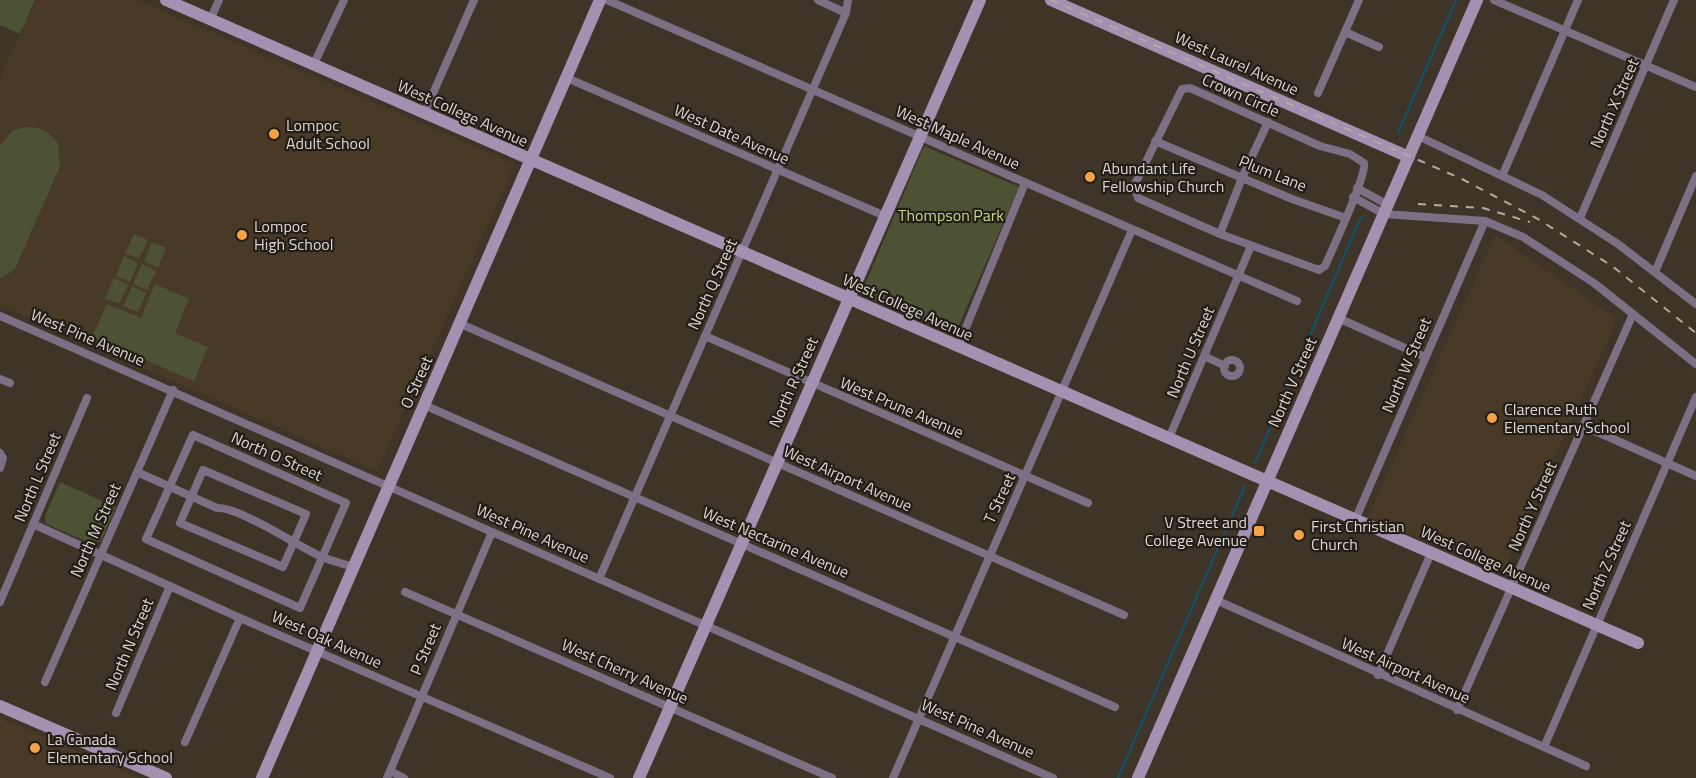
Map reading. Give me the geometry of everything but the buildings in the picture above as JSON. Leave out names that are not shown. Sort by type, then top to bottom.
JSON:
[{"type":"street","name":"West College Avenue","points":[[166,0],[1638,644]]},
{"type":"street","points":[[210,20],[219,0]]},
{"type":"street","points":[[314,66],[344,0]]},
{"type":"street","points":[[424,114],[474,0]]},
{"type":"street","name":"O Street","points":[[262,778],[600,0]]},
{"type":"street","name":"West Maple Avenue","points":[[607,0],[1239,278],[1297,301]]},
{"type":"street","points":[[818,0],[846,13]]},
{"type":"street","name":"North Q Street","points":[[599,579],[813,90],[846,13],[848,0]]},
{"type":"street","name":"North R Street","points":[[639,778],[775,462],[922,137],[980,0]]},
{"type":"street","name":"West Laurel Avenue","points":[[1052,0],[1409,157]]},
{"type":"street","points":[[1318,93],[1359,0]]},
{"type":"street","name":"North V Street","points":[[1138,778],[1477,0]]},
{"type":"street","points":[[1494,0],[1696,87]]},
{"type":"street","points":[[1503,174],[1578,0]]},
{"type":"street","name":"North X Street","points":[[1580,218],[1674,0]]},
{"type":"street","points":[[1345,32],[1379,47]]},
{"type":"street","name":"West Date Avenue","points":[[567,78],[885,216]]},
{"type":"street","name":"Crown Circle","points":[[1182,89],[1200,91],[1320,146],[1350,154],[1361,160],[1365,167],[1364,176],[1325,266],[1319,270],[1220,234],[1138,198],[1134,186],[1155,141],[1182,89]]},
{"type":"street","points":[[1220,234],[1242,178],[1268,122]]},
{"type":"street","points":[[1418,136],[1503,174],[1580,218],[1696,304]]},
{"type":"street","name":"Plum Lane","points":[[1155,141],[1346,218]]},
{"type":"street","points":[[1655,272],[1696,176]]},
{"type":"street","points":[[958,347],[1025,183]]},
{"type":"street","points":[[1357,188],[1386,209]]},
{"type":"street","points":[[1353,197],[1386,209],[1485,221],[1523,237],[1557,257],[1696,364]]},
{"type":"street","name":"North W Street","points":[[1355,520],[1485,221]]},
{"type":"street","name":"T Street","points":[[893,778],[989,555],[1063,393],[1132,230]]},
{"type":"street","name":"North U Street","points":[[1169,438],[1251,246]]},
{"type":"street","name":"North Y Street","points":[[1457,710],[1633,314]]},
{"type":"street","name":"West Pine Avenue","points":[[0,316],[1053,778]]},
{"type":"street","points":[[1338,318],[1425,357]]},
{"type":"street","name":"West Airport Avenue","points":[[461,324],[1125,615]]},
{"type":"street","name":"West Prune Avenue","points":[[705,336],[1088,503]]},
{"type":"street","points":[[1204,356],[1225,366]]},
{"type":"street","points":[[0,379],[10,383]]},
{"type":"street","name":"North M Street","points":[[45,682],[173,390]]},
{"type":"street","name":"North Z Street","points":[[1544,747],[1696,397]]},
{"type":"street","name":"North L Street","points":[[0,602],[87,398]]},
{"type":"street","name":"West Nectarine Avenue","points":[[424,405],[955,635],[1115,707]]},
{"type":"street","points":[[1584,426],[1696,476]]},
{"type":"street","name":"North O Street","points":[[193,435],[346,503],[300,608],[146,539],[168,486],[193,435]]},
{"type":"street","points":[[0,468],[3,458],[1,454]]},
{"type":"street","points":[[203,470],[306,514],[294,542],[283,567],[180,523],[203,470]]},
{"type":"street","points":[[137,472],[234,512],[322,557],[354,567]]},
{"type":"street","name":"West Oak Avenue","points":[[33,524],[240,618],[610,778]]},
{"type":"street","name":"P Street","points":[[388,775],[492,532]]},
{"type":"street","points":[[1378,675],[1431,553]]},
{"type":"street","name":"North N Street","points":[[116,713],[170,586]]},
{"type":"street","name":"West Cherry Avenue","points":[[405,592],[832,778]]},
{"type":"street","name":"West Airport Avenue","points":[[1216,600],[1378,675],[1586,766]]},
{"type":"street","points":[[185,742],[240,618]]},
{"type":"street","points":[[0,706],[166,778]]},
{"type":"street","points":[[388,775],[404,778]]},
{"type":"shaded area","name":"Lompoc High School","points":[[36,0],[137,0],[515,164],[377,471],[0,305],[0,78]]},
{"type":"shaded area","name":"Clarence Ruth Elementary School","points":[[1495,235],[1617,319],[1503,572],[1368,517]]},
{"type":"shaded area","name":"La Canada Elementary School","points":[[0,718],[140,778],[0,778]]},
{"type":"green space","points":[[0,0],[35,0],[20,34],[0,25]]},
{"type":"green space","points":[[25,127],[39,128],[58,143],[60,166],[15,269],[0,279],[0,146],[12,131]]},
{"type":"green space","name":"Thompson Park","points":[[924,146],[1019,187],[955,334],[861,294]]},
{"type":"green space","points":[[134,234],[148,240],[139,259],[125,253]]},
{"type":"green space","points":[[152,242],[166,248],[158,268],[144,261]]},
{"type":"green space","points":[[124,256],[138,263],[130,282],[116,276]]},
{"type":"green space","points":[[142,264],[156,271],[147,290],[133,284]]},
{"type":"green space","points":[[114,278],[128,285],[119,304],[105,298]]},
{"type":"green space","points":[[155,284],[189,299],[175,333],[208,347],[194,381],[92,337],[107,304],[141,318]]},
{"type":"green space","points":[[132,286],[146,293],[138,312],[123,306]]},
{"type":"green space","points":[[60,482],[116,507],[101,541],[93,544],[46,524],[45,516]]},
{"type":"waterway","points":[[1398,133],[1456,0]]},
{"type":"waterway","points":[[1255,463],[1361,217]]},
{"type":"waterway","points":[[1118,778],[1245,486]]},
{"type":"railway","points":[[1051,0],[1462,179],[1538,219],[1612,266],[1696,333]]},
{"type":"railway","points":[[1418,204],[1483,208],[1530,222]]},
{"type":"place","name":"Lompoc Adult School","points":[[274,134]]},
{"type":"place","name":"Abundant Life Fellowship Church","points":[[1090,177]]},
{"type":"place","name":"Lompoc High School","points":[[242,235]]},
{"type":"place","name":"Clarence Ruth Elementary School","points":[[1492,418]]},
{"type":"place","name":"V Street and College Avenue","points":[[1259,531]]},
{"type":"place","name":"First Christian Church","points":[[1299,535]]},
{"type":"place","name":"La Canada Elementary School","points":[[35,748]]}]
